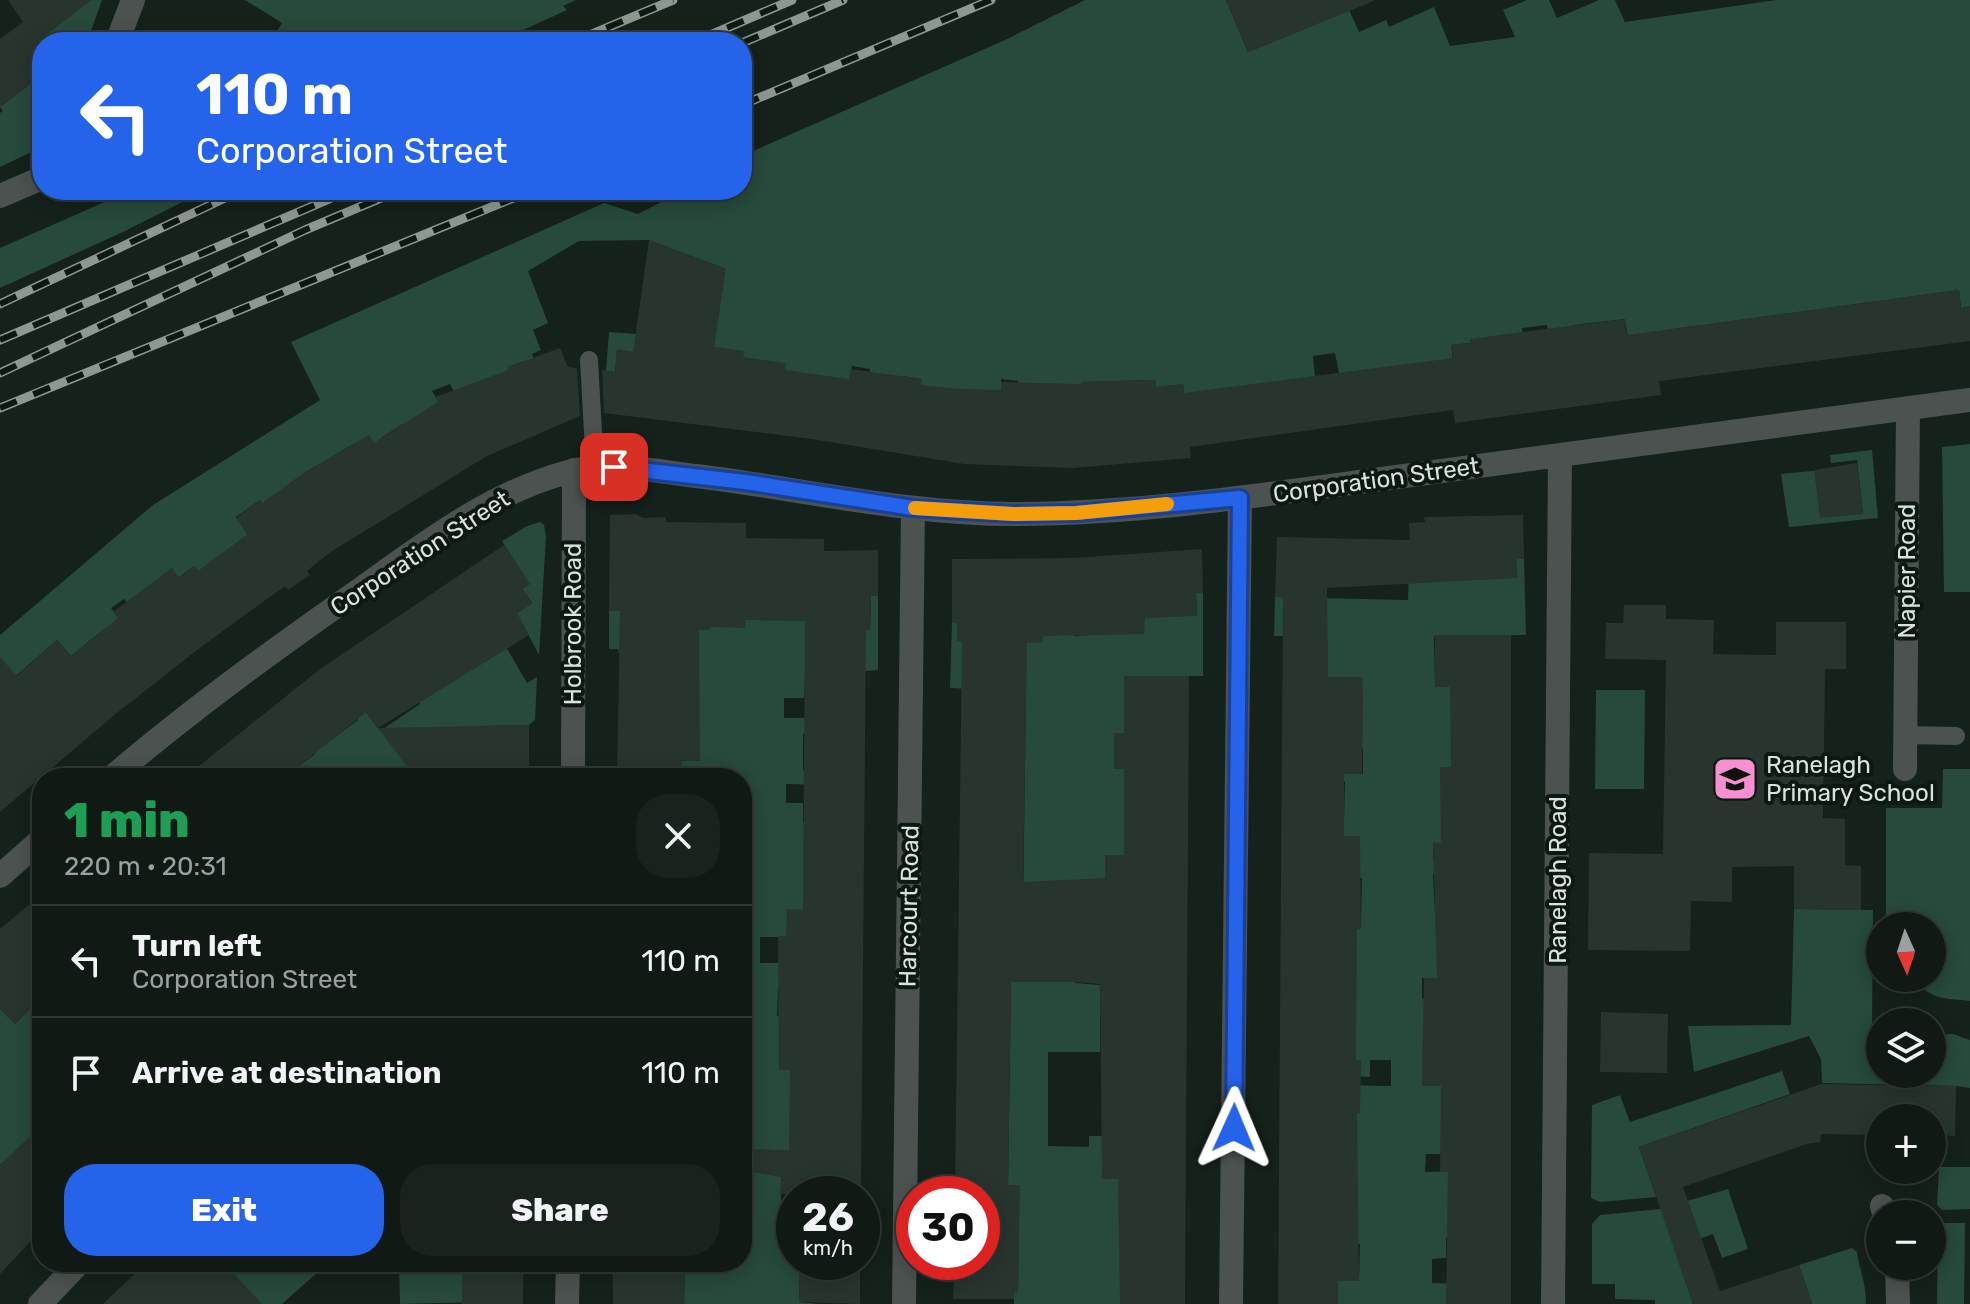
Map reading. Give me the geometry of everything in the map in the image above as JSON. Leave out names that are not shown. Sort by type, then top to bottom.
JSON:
[{"type":"street","points":[[121,32],[133,0]]},
{"type":"street","points":[[0,196],[32,182]]},
{"type":"street","name":"Corporation Street","points":[[124,768],[270,652],[440,534],[520,487],[585,470],[614,467],[745,482],[913,508],[1013,514],[1076,513],[1240,498],[1970,400]]},
{"type":"street","name":"Napier Road","points":[[1905,769],[1908,408]]},
{"type":"street","name":"Ranelagh Road","points":[[1553,1304],[1560,455]]},
{"type":"street","name":"Holbrook Road","points":[[573,768],[585,470]]},
{"type":"street","points":[[1231,1304],[1240,498]]},
{"type":"street","name":"Harcourt Road","points":[[904,1304],[913,508]]},
{"type":"street","points":[[0,876],[32,848]]},
{"type":"street","points":[[40,1304],[70,1272]]},
{"type":"street","points":[[567,1304],[568,1272]]},
{"type":"street","points":[[1897,1280],[1898,1304]]},
{"type":"lane","points":[[585,470],[589,360]]},
{"type":"lane","points":[[1906,735],[1956,736]]},
{"type":"green space","points":[[91,0],[102,0],[91,32],[49,32]]},
{"type":"green space","points":[[245,0],[576,0],[563,6],[567,10],[519,32],[276,32],[282,23]]},
{"type":"green space","points":[[1085,0],[1226,0],[1248,52],[1302,30],[1346,3],[1359,32],[1386,20],[1389,27],[1434,7],[1450,46],[1515,37],[1503,10],[1527,0],[1549,0],[1557,18],[1599,0],[1615,0],[1625,22],[1776,0],[1970,0],[1970,306],[1961,308],[1959,290],[1666,330],[1672,379],[1659,381],[1655,351],[1628,337],[1625,319],[1574,325],[1550,347],[1547,325],[1522,328],[1524,351],[1470,339],[1470,343],[1451,345],[1455,377],[1339,373],[1335,353],[1313,356],[1315,377],[1190,447],[1183,385],[1168,386],[1169,397],[1157,398],[1155,380],[1081,382],[1082,423],[1018,401],[1018,381],[1001,379],[1001,390],[916,412],[921,379],[903,376],[867,384],[870,369],[852,366],[849,381],[617,350],[615,372],[606,371],[609,332],[636,334],[726,269],[649,240],[579,241],[528,271],[548,323],[533,330],[541,350],[532,354],[544,382],[535,386],[524,361],[508,367],[509,370],[458,400],[450,384],[432,391],[442,408],[403,424],[381,438],[394,457],[353,444],[306,473],[267,511],[260,500],[236,517],[248,535],[209,586],[194,566],[135,611],[124,599],[111,608],[137,641],[123,651],[104,629],[71,656],[57,640],[0,690],[0,635],[153,505],[320,400],[291,342],[604,203],[638,214],[665,200],[752,200],[752,152],[1005,40]]},
{"type":"green space","points":[[32,83],[32,152],[0,167],[0,113],[3,111],[0,107]]},
{"type":"green space","points":[[109,200],[186,200],[0,288],[0,248]]},
{"type":"green space","points":[[1970,444],[1970,592],[1944,592],[1942,447]]},
{"type":"green space","points":[[1872,450],[1878,518],[1789,527],[1781,474],[1822,470],[1863,513],[1857,460],[1831,463],[1830,455]]},
{"type":"green space","points":[[540,522],[544,525],[546,537],[539,655],[528,634],[506,647],[527,683],[537,677],[535,720],[529,725],[484,726],[484,731],[447,753],[448,768],[296,768],[315,754],[306,740],[328,742],[358,720],[349,707],[358,701],[380,731],[420,704],[415,697],[486,661],[501,624],[532,603],[522,589],[529,584],[502,541]]},
{"type":"green space","points":[[1516,558],[1524,559],[1526,635],[1434,636],[1435,687],[1454,687],[1450,843],[1433,843],[1433,859],[1465,860],[1465,873],[1433,874],[1435,913],[1467,913],[1467,978],[1422,978],[1422,998],[1466,1016],[1447,1154],[1426,1154],[1425,1172],[1463,1171],[1463,1184],[1448,1184],[1448,1205],[1464,1237],[1446,1238],[1446,1258],[1432,1259],[1432,1283],[1464,1284],[1464,1291],[1446,1291],[1446,1304],[1338,1304],[1321,1282],[1359,1280],[1360,1244],[1322,1246],[1339,1113],[1360,1113],[1360,1093],[1322,1085],[1391,1086],[1391,1060],[1370,1060],[1370,1077],[1350,1076],[1356,1059],[1356,1033],[1323,1032],[1325,929],[1361,929],[1362,878],[1325,877],[1360,872],[1360,837],[1325,836],[1344,820],[1345,782],[1326,782],[1326,773],[1363,774],[1363,749],[1360,748],[1361,677],[1328,677],[1327,636],[1274,636],[1275,597],[1408,600],[1409,568],[1517,577]]},
{"type":"green space","points":[[1196,593],[1203,593],[1203,676],[1148,676],[1148,733],[1114,734],[1114,769],[1146,768],[1124,855],[1105,855],[1105,869],[1143,881],[1076,880],[1075,983],[1100,985],[1100,1052],[1048,1052],[1048,1146],[1089,1147],[1089,1136],[1102,1136],[1102,1179],[1139,1179],[1139,1185],[1186,1185],[1186,1189],[1143,1189],[1119,1197],[1119,1233],[1141,1234],[1120,1304],[1014,1304],[1014,1292],[1018,1292],[1019,1186],[1008,1185],[1011,982],[1022,981],[1026,692],[950,688],[952,623],[957,623],[957,641],[1043,642],[1043,604],[1073,622],[1074,636],[1092,635],[1145,599],[1197,615]]},
{"type":"green space","points":[[871,596],[878,596],[878,670],[805,676],[804,698],[784,698],[784,718],[823,718],[822,734],[803,734],[803,770],[822,771],[826,785],[786,784],[786,803],[803,803],[803,822],[822,822],[820,910],[787,910],[823,937],[760,937],[760,963],[784,963],[819,990],[778,990],[777,1016],[780,1016],[802,1070],[816,1141],[776,1176],[776,1280],[800,1280],[799,1302],[819,1304],[684,1304],[685,1272],[752,1272],[752,768],[678,768],[663,761],[699,761],[664,653],[619,653],[618,649],[609,649],[609,611],[710,609],[745,627],[746,603],[797,621],[816,621],[851,630],[870,630]]},
{"type":"green space","points":[[1596,690],[1645,690],[1644,789],[1595,789]]},
{"type":"green space","points":[[1943,769],[1970,769],[1970,1001],[1947,999],[1928,992],[1946,992],[1946,912],[1886,912],[1886,808],[1942,808]]},
{"type":"green space","points":[[1794,909],[1873,910],[1866,912],[1866,992],[1872,992],[1872,1008],[1866,1008],[1866,1084],[1822,1083],[1821,1059],[1809,1036],[1694,1072],[1688,1026],[1791,1025]]},
{"type":"green space","points":[[32,1005],[32,1136],[16,1150],[32,1170],[8,1158],[0,1165],[0,1009],[15,1024]]},
{"type":"green space","points":[[1946,1034],[1970,1040],[1970,1088],[1946,1086]]},
{"type":"green space","points":[[1782,1071],[1790,1094],[1639,1147],[1656,1197],[1600,1202],[1591,1198],[1592,1105],[1620,1095],[1630,1122]]},
{"type":"green space","points":[[1946,1167],[1970,1167],[1970,1209],[1946,1210],[1946,1200],[1937,1200],[1938,1184],[1946,1184]]},
{"type":"green space","points":[[1728,1189],[1748,1249],[1722,1258],[1713,1234],[1674,1248],[1693,1304],[1655,1304],[1655,1300],[1615,1299],[1615,1284],[1592,1284],[1592,1224],[1600,1215],[1660,1209]]},
{"type":"green space","points":[[1946,1223],[1965,1223],[1964,1304],[1937,1304],[1937,1280],[1946,1280]]},
{"type":"green space","points":[[1852,1248],[1857,1252],[1866,1304],[1812,1304],[1799,1265]]},
{"type":"green space","points":[[232,1272],[318,1272],[282,1304],[203,1304],[239,1280]]},
{"type":"green space","points":[[399,1272],[462,1272],[462,1287],[478,1288],[478,1302],[400,1304]]},
{"type":"building","points":[[8,0],[91,0],[50,32],[32,32],[32,83],[0,107],[0,39],[23,22]]},
{"type":"building","points":[[1226,0],[1373,0],[1374,1],[1248,52]]},
{"type":"building","points":[[649,240],[726,269],[714,347],[744,351],[743,357],[786,363],[785,370],[849,379],[851,369],[922,379],[921,385],[960,389],[1001,390],[1001,382],[1081,384],[1155,380],[1156,387],[1183,384],[1184,393],[1453,358],[1451,345],[1470,343],[1470,339],[1522,332],[1625,319],[1627,335],[1959,290],[1961,308],[1970,306],[1970,341],[1659,381],[1661,395],[1455,423],[1453,410],[1190,447],[1191,458],[1073,468],[964,464],[812,439],[604,413],[602,370],[615,372],[617,349],[633,352]]},
{"type":"building","points":[[560,348],[568,367],[577,368],[580,416],[487,456],[329,553],[307,571],[310,575],[288,590],[285,586],[197,650],[52,768],[32,768],[32,785],[0,812],[0,657],[17,676],[57,640],[71,656],[118,618],[113,612],[172,568],[179,578],[194,566],[198,571],[248,534],[236,518],[260,500],[262,503],[305,472],[369,435],[374,443],[438,402],[435,397],[509,370],[508,367]]},
{"type":"building","points":[[1857,463],[1863,514],[1820,518],[1814,470]]},
{"type":"building","points":[[610,515],[666,517],[666,522],[746,523],[746,538],[824,539],[824,551],[878,550],[878,596],[871,596],[870,630],[866,630],[861,1176],[776,1176],[752,1172],[752,1149],[789,1150],[790,1070],[779,1070],[778,936],[786,936],[787,909],[803,910],[805,621],[745,620],[745,628],[710,627],[710,630],[699,630],[700,761],[682,761],[682,768],[617,768],[620,611],[609,611]]},
{"type":"building","points":[[1523,515],[1524,559],[1516,558],[1517,578],[1327,588],[1328,677],[1362,677],[1363,696],[1362,774],[1344,774],[1344,836],[1360,836],[1361,929],[1357,929],[1356,1032],[1356,1060],[1361,1060],[1360,1113],[1357,1113],[1359,1281],[1338,1281],[1338,1304],[1278,1304],[1283,597],[1275,597],[1277,537],[1410,540],[1409,523],[1425,522],[1424,517]]},
{"type":"building","points":[[504,545],[530,584],[522,589],[532,604],[517,613],[529,635],[378,728],[366,712],[296,768],[196,768],[320,669]]},
{"type":"building","points":[[1202,549],[1203,593],[1196,593],[1197,616],[1145,618],[1144,634],[1043,636],[1043,642],[1027,643],[1023,882],[1105,878],[1105,855],[1124,855],[1124,769],[1114,769],[1114,733],[1124,733],[1124,676],[1189,676],[1185,1304],[1120,1304],[1118,1179],[1102,1179],[1100,984],[1075,982],[1011,982],[1008,1185],[1020,1185],[1018,1293],[1014,1292],[1014,1299],[953,1299],[954,1280],[1000,1280],[1000,1176],[955,1176],[962,641],[957,641],[957,623],[952,623],[952,559],[1073,558]]},
{"type":"building","points":[[1624,605],[1666,605],[1666,619],[1714,620],[1713,654],[1776,655],[1776,622],[1846,622],[1846,669],[1825,669],[1823,818],[1845,819],[1845,865],[1861,866],[1861,910],[1794,909],[1794,866],[1732,867],[1732,902],[1691,901],[1690,951],[1588,950],[1589,853],[1663,854],[1666,660],[1605,659],[1606,623],[1623,623]]},
{"type":"building","points":[[1435,635],[1511,635],[1511,1304],[1446,1304],[1448,1171],[1440,1172],[1441,1086],[1422,1086],[1424,978],[1437,978],[1433,842],[1441,843],[1440,767],[1451,767],[1450,687],[1435,687]]},
{"type":"building","points":[[529,725],[529,768],[408,768],[378,728]]},
{"type":"building","points":[[32,902],[32,1007],[15,1024],[0,1009],[0,929]]},
{"type":"building","points":[[1601,1012],[1668,1014],[1667,1073],[1600,1072]]},
{"type":"building","points":[[1821,1084],[1866,1085],[1866,1088],[1956,1086],[1955,1136],[1946,1136],[1946,1104],[1866,1104],[1866,1135],[1821,1134],[1820,1142],[1683,1187],[1720,1291],[1799,1265],[1812,1304],[1693,1304],[1639,1147]]},
{"type":"building","points":[[32,1135],[32,1240],[0,1274],[0,1165]]},
{"type":"building","points":[[137,1272],[232,1272],[262,1304],[103,1304]]},
{"type":"building","points":[[462,1272],[523,1272],[523,1304],[462,1304]]},
{"type":"building","points":[[613,1272],[685,1272],[684,1304],[613,1304]]},
{"type":"building","points":[[800,1280],[860,1280],[860,1304],[799,1302]]},
{"type":"railway","points":[[597,32],[673,0]]},
{"type":"railway","points":[[717,32],[792,0]]},
{"type":"railway","points":[[752,39],[843,0]]},
{"type":"railway","points":[[752,101],[991,0]]},
{"type":"railway","points":[[0,304],[221,200]]},
{"type":"railway","points":[[0,340],[327,200]]},
{"type":"railway","points":[[0,373],[305,230],[376,200]]},
{"type":"railway","points":[[0,408],[509,200]]},
{"type":"slow traffic","points":[[915,508],[1013,514],[1076,513],[1167,504]]},
{"type":"place","name":"Ranelagh Primary School","points":[[1735,779]]},
{"type":"route","points":[[614,467],[745,482],[913,508],[1013,514],[1076,513],[1240,498],[1234,1128]]}]
